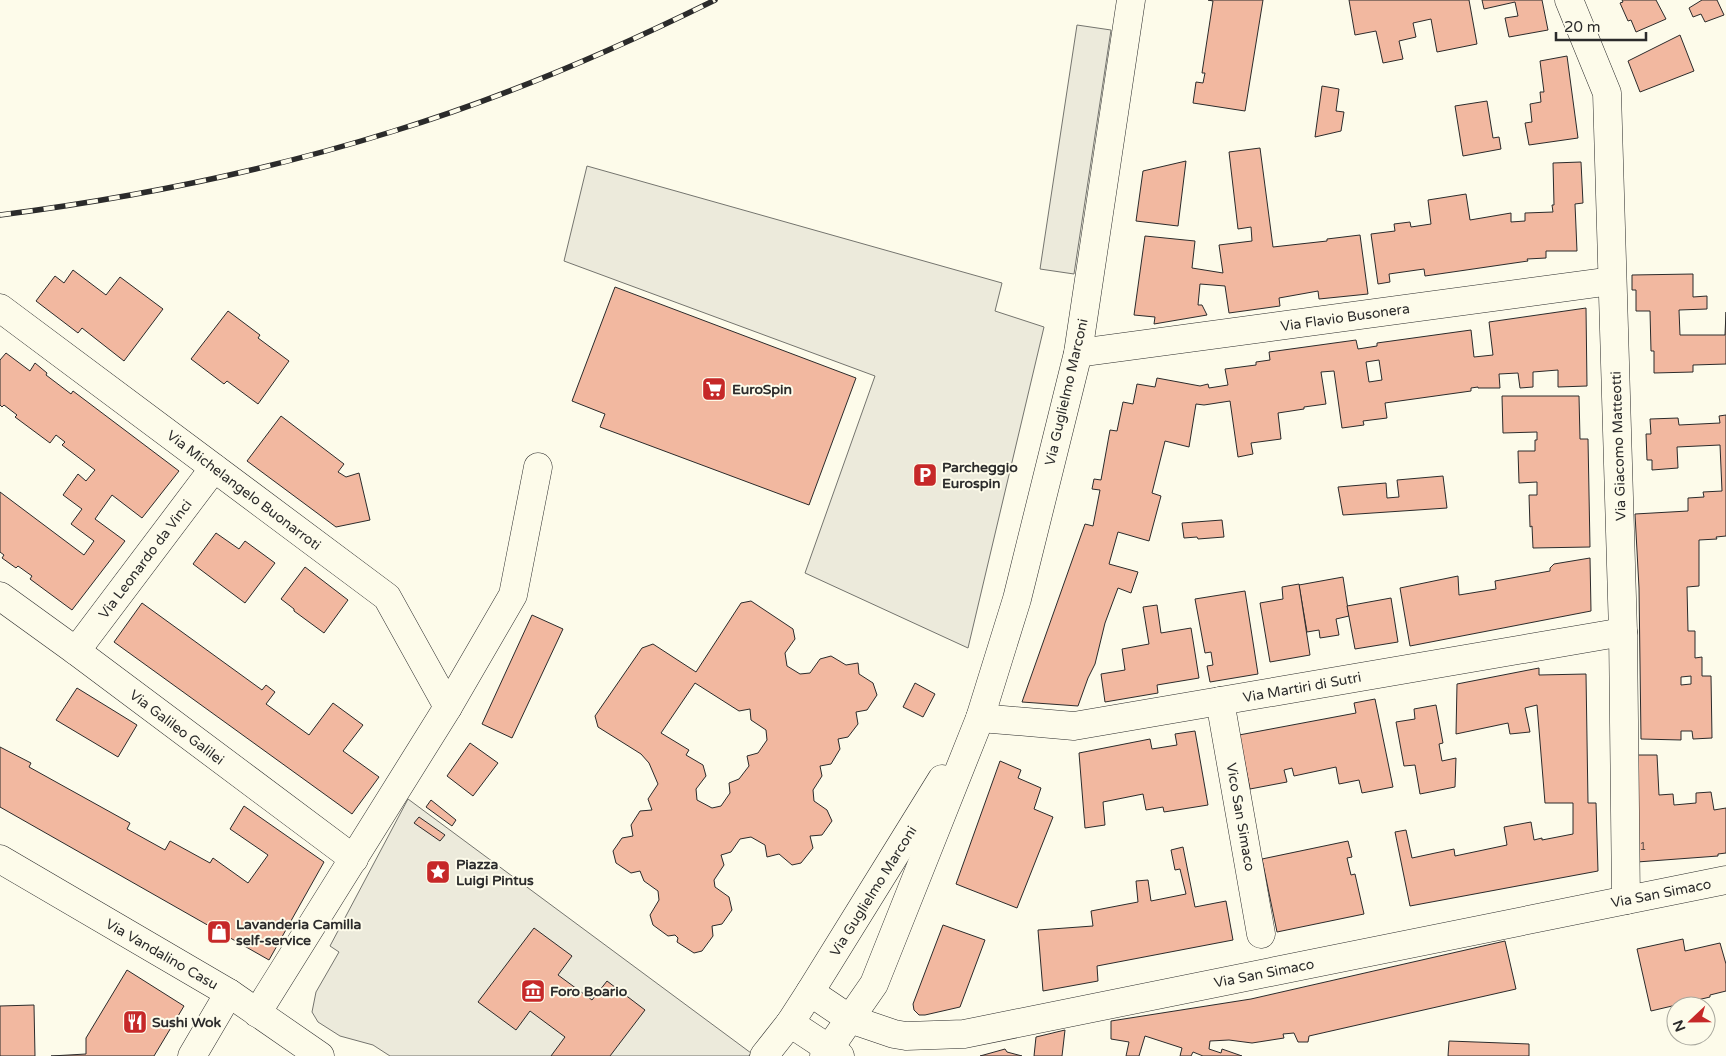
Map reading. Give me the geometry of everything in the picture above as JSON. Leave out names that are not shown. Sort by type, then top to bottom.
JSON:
[{"type":"street","name":"Via Guglielmo Marconi","points":[[980,718],[790,1023],[831,1054],[850,1019],[874,984],[980,718],[1017,599],[1078,353],[1131,0]]},
{"type":"street","name":"Via Giacomo Matteotti","points":[[1568,0],[1607,93],[1623,632],[1626,900]]},
{"type":"street","name":"Via Flavio Busonera","points":[[1078,353],[1612,281]]},
{"type":"street","name":"Via Michelangelo Buonarroti","points":[[0,308],[387,597],[448,707]]},
{"type":"street","points":[[257,1012],[448,707],[513,595],[538,467]]},
{"type":"street","name":"Via Leonardo da Vinci","points":[[76,651],[214,468]]},
{"type":"street","name":"Via Galileo Galilei","points":[[0,596],[354,859]]},
{"type":"street","name":"Via Martiri di Sutri","points":[[980,718],[1074,726],[1623,632]]},
{"type":"street","name":"Vico San Simaco","points":[[1220,701],[1261,934]]},
{"type":"street","name":"Via Vandalino Casu","points":[[0,859],[229,993],[320,1056]]},
{"type":"street","name":"Via San Simaco","points":[[810,992],[850,1019],[894,1034],[906,1036],[964,1034],[1726,880]]},
{"type":"street","points":[[192,1056],[229,993]]},
{"type":"street","points":[[764,1056],[790,1023]]},
{"type":"street","points":[[924,1056],[964,1034]]},
{"type":"shaded area","points":[[1077,25],[1111,30],[1074,274],[1040,269]]},
{"type":"shaded area","name":"Parcheggio Eurospin","points":[[587,166],[1002,283],[995,311],[1044,327],[968,648],[805,573],[875,376],[564,261]]},
{"type":"shaded area","name":"Piazza Luigi Pintus","points":[[408,799],[751,1053],[749,1056],[390,1056],[373,1045],[340,1036],[318,1022],[312,1012],[316,992],[339,952],[330,946]]},
{"type":"building","points":[[1208,0],[1263,0],[1245,111],[1193,103],[1196,82],[1203,83],[1205,73],[1202,73],[1213,1]]},
{"type":"building","points":[[1349,0],[1469,0],[1477,44],[1437,52],[1431,19],[1413,23],[1416,37],[1399,41],[1403,59],[1383,63],[1376,31],[1355,35]]},
{"type":"building","points":[[1482,0],[1542,0],[1548,30],[1509,37],[1505,18],[1518,16],[1515,2],[1484,9]]},
{"type":"building","points":[[1622,0],[1656,0],[1666,19],[1636,32],[1631,20],[1628,21],[1620,3],[1623,2]]},
{"type":"building","points":[[1702,0],[1717,0],[1724,15],[1705,22],[1701,14],[1693,17],[1689,8]]},
{"type":"building","points":[[1680,35],[1694,71],[1640,92],[1628,61]]},
{"type":"building","points":[[1567,56],[1578,138],[1529,145],[1525,123],[1532,122],[1530,104],[1541,102],[1540,92],[1544,92],[1540,61]]},
{"type":"building","points":[[1322,86],[1339,89],[1336,111],[1344,112],[1341,131],[1315,137]]},
{"type":"building","points":[[1487,101],[1493,138],[1499,137],[1501,149],[1463,156],[1455,106]]},
{"type":"building","points":[[1260,148],[1273,247],[1360,235],[1368,294],[1319,299],[1318,291],[1279,298],[1280,306],[1229,313],[1225,286],[1200,284],[1198,305],[1202,305],[1207,315],[1154,324],[1155,317],[1134,315],[1145,236],[1195,241],[1192,268],[1223,273],[1219,245],[1252,241],[1251,227],[1238,229],[1229,152]]},
{"type":"building","points":[[1186,161],[1178,226],[1136,221],[1143,171]]},
{"type":"building","points":[[1581,162],[1583,203],[1575,204],[1577,251],[1546,251],[1546,258],[1527,259],[1528,261],[1425,276],[1424,269],[1389,274],[1390,282],[1378,284],[1371,234],[1395,231],[1394,224],[1410,222],[1411,227],[1431,224],[1428,200],[1466,194],[1470,220],[1511,213],[1511,222],[1525,221],[1525,213],[1553,212],[1553,163]]},
{"type":"building","points":[[73,270],[106,295],[120,277],[163,309],[124,361],[82,328],[78,333],[36,301],[55,276],[64,283]]},
{"type":"building","points":[[1693,274],[1693,297],[1707,296],[1707,309],[1679,310],[1680,335],[1725,335],[1726,312],[1726,364],[1693,365],[1693,372],[1654,373],[1654,351],[1651,351],[1650,311],[1636,311],[1636,290],[1632,290],[1632,275]]},
{"type":"building","name":"EuroSpin","points":[[615,287],[856,378],[809,505],[600,427],[605,414],[572,401]]},
{"type":"building","points":[[1586,308],[1587,386],[1558,387],[1558,370],[1533,372],[1533,387],[1520,388],[1518,373],[1499,374],[1500,388],[1478,387],[1471,388],[1471,391],[1385,403],[1387,418],[1363,421],[1364,425],[1342,428],[1334,371],[1321,372],[1326,404],[1278,413],[1281,439],[1251,443],[1253,454],[1238,457],[1230,401],[1204,405],[1196,404],[1189,447],[1165,441],[1152,493],[1161,496],[1149,541],[1118,532],[1109,564],[1138,572],[1131,593],[1118,588],[1105,623],[1095,664],[1078,706],[1022,702],[1085,524],[1093,526],[1100,490],[1092,489],[1094,479],[1101,480],[1110,430],[1117,431],[1123,402],[1133,404],[1137,384],[1155,387],[1157,378],[1200,386],[1208,384],[1209,388],[1228,385],[1225,369],[1256,365],[1256,362],[1270,360],[1269,352],[1356,340],[1358,349],[1377,346],[1377,343],[1471,330],[1474,357],[1493,355],[1489,322]],"holes":[[[1379,360],[1382,380],[1369,382],[1366,362]]]},
{"type":"building","points":[[228,311],[260,335],[258,338],[289,361],[258,404],[227,381],[224,384],[191,359]]},
{"type":"building","points":[[6,353],[30,371],[35,363],[47,373],[46,375],[71,394],[73,391],[179,471],[142,518],[112,495],[95,519],[125,541],[72,610],[30,579],[32,576],[2,558],[4,555],[0,552],[0,492],[84,555],[94,541],[71,524],[82,509],[63,495],[78,474],[86,481],[95,470],[62,445],[65,442],[56,435],[50,443],[15,417],[17,415],[4,405],[2,407],[0,405],[0,360]]},
{"type":"building","points":[[1502,396],[1579,396],[1580,439],[1588,439],[1590,547],[1533,548],[1529,495],[1537,495],[1537,482],[1519,483],[1518,451],[1535,451],[1537,432],[1503,433]]},
{"type":"building","points":[[1726,415],[1726,536],[1716,537],[1717,539],[1699,540],[1699,586],[1687,587],[1688,631],[1695,631],[1695,658],[1702,657],[1702,676],[1711,676],[1712,738],[1693,739],[1692,731],[1681,731],[1681,740],[1641,739],[1639,588],[1635,514],[1688,511],[1688,498],[1704,497],[1703,492],[1722,491],[1720,445],[1677,447],[1678,468],[1652,470],[1652,460],[1647,460],[1646,434],[1651,434],[1650,419],[1678,418],[1679,425],[1720,423],[1719,416]],"holes":[[[1691,676],[1691,684],[1681,685],[1681,677]]]},
{"type":"building","points":[[281,416],[344,464],[338,472],[346,477],[359,473],[370,520],[336,527],[247,461]]},
{"type":"building","points":[[1443,476],[1447,508],[1343,515],[1338,487],[1386,483],[1387,498],[1399,497],[1397,480]]},
{"type":"building","points":[[1222,520],[1224,537],[1184,538],[1182,523]]},
{"type":"building","points":[[216,533],[239,549],[245,541],[275,563],[245,603],[193,564]]},
{"type":"building","points":[[1590,558],[1591,611],[1410,646],[1400,588],[1458,576],[1459,595],[1496,589],[1495,581],[1550,571],[1554,564]]},
{"type":"building","points":[[305,567],[348,600],[324,633],[281,599]]},
{"type":"building","points":[[1343,577],[1349,616],[1336,619],[1339,635],[1320,638],[1319,630],[1307,632],[1299,585]]},
{"type":"building","points":[[1299,584],[1310,655],[1270,662],[1260,603],[1283,599],[1282,587]]},
{"type":"building","points":[[1245,591],[1258,674],[1210,682],[1207,666],[1213,665],[1211,652],[1205,653],[1195,599]]},
{"type":"building","points":[[1391,598],[1398,642],[1355,649],[1347,606]]},
{"type":"building","points":[[751,601],[793,629],[795,639],[785,653],[787,666],[800,674],[810,673],[820,659],[831,656],[846,665],[858,663],[859,674],[873,683],[877,695],[867,710],[856,712],[858,724],[848,737],[838,739],[840,749],[831,764],[820,766],[822,776],[813,790],[814,801],[827,810],[832,821],[822,835],[810,836],[813,848],[801,863],[792,865],[779,854],[767,857],[765,845],[751,837],[740,839],[731,852],[721,855],[724,865],[714,880],[715,887],[729,897],[732,910],[722,924],[712,926],[713,936],[702,951],[694,953],[677,942],[678,938],[675,935],[668,936],[653,925],[650,915],[659,900],[658,891],[644,881],[640,871],[631,873],[616,863],[613,851],[622,838],[633,836],[631,825],[640,811],[652,810],[648,799],[658,784],[649,763],[641,754],[598,727],[595,716],[642,648],[653,644],[696,672],[741,603]],"holes":[[[695,683],[739,711],[750,709],[751,720],[766,730],[767,740],[758,753],[747,756],[749,766],[739,779],[729,783],[730,793],[721,806],[712,808],[697,800],[696,789],[706,776],[703,765],[686,755],[689,750],[661,733]]]},
{"type":"building","points":[[142,603],[262,690],[266,685],[275,692],[266,704],[309,735],[333,703],[363,725],[343,751],[379,777],[352,814],[114,642]]},
{"type":"building","points":[[1157,605],[1161,633],[1191,628],[1199,678],[1157,685],[1158,693],[1105,702],[1101,674],[1125,670],[1122,649],[1149,644],[1143,607]]},
{"type":"building","points":[[532,615],[563,629],[512,738],[482,724]]},
{"type":"building","points":[[1539,668],[1539,675],[1586,674],[1588,803],[1596,803],[1598,871],[1410,906],[1395,832],[1406,830],[1412,858],[1454,849],[1455,856],[1507,845],[1504,827],[1531,822],[1534,840],[1573,834],[1573,803],[1545,803],[1537,705],[1525,708],[1530,732],[1510,734],[1508,723],[1456,734],[1457,684]]},
{"type":"building","points":[[915,683],[935,694],[923,717],[903,707]]},
{"type":"building","points":[[77,688],[137,725],[118,757],[56,720]]},
{"type":"building","points":[[1375,699],[1393,787],[1362,793],[1359,780],[1339,784],[1336,767],[1294,776],[1292,768],[1284,770],[1287,782],[1250,789],[1239,735],[1356,713],[1354,703]]},
{"type":"building","points":[[1436,705],[1443,743],[1439,744],[1442,761],[1456,758],[1455,787],[1420,794],[1415,765],[1404,766],[1396,722],[1415,719],[1414,709]]},
{"type":"building","points":[[1195,731],[1208,805],[1164,812],[1163,807],[1146,810],[1143,794],[1103,802],[1105,825],[1085,828],[1079,753],[1150,739],[1152,749],[1177,745],[1175,734]]},
{"type":"building","points":[[470,743],[498,763],[473,796],[447,776]]},
{"type":"building","points":[[0,747],[31,763],[29,767],[130,823],[127,829],[165,850],[170,841],[210,863],[213,858],[248,883],[268,855],[230,829],[244,806],[324,862],[269,960],[0,807]]},
{"type":"building","points":[[1633,755],[1657,755],[1659,795],[1673,794],[1674,805],[1696,803],[1696,793],[1711,792],[1714,810],[1726,808],[1726,853],[1718,854],[1718,856],[1637,862]]},
{"type":"building","points":[[1000,761],[1021,770],[1018,778],[1041,788],[1034,809],[1053,817],[1017,908],[956,884]]},
{"type":"building","points":[[431,800],[456,820],[452,826],[426,807]]},
{"type":"building","points":[[419,817],[445,835],[440,841],[414,823]]},
{"type":"building","points":[[1348,841],[1352,857],[1347,858],[1351,875],[1355,874],[1364,914],[1277,932],[1262,859]]},
{"type":"building","points":[[1183,847],[1195,907],[1226,901],[1233,940],[1097,966],[1098,981],[1043,991],[1038,930],[1093,926],[1091,911],[1138,902],[1136,881],[1148,880],[1151,901],[1186,894],[1180,869],[1175,870],[1171,850]]},
{"type":"building","points":[[943,925],[985,940],[960,1007],[919,1015],[914,1010],[913,1004]]},
{"type":"building","name":"Foro Boario","points":[[534,928],[572,956],[558,975],[592,1000],[607,981],[645,1010],[610,1056],[551,1056],[565,1037],[530,1011],[516,1030],[478,1002]]},
{"type":"building","points":[[1683,939],[1685,951],[1720,943],[1726,964],[1726,991],[1710,996],[1666,996],[1666,1007],[1651,1011],[1637,949]]},
{"type":"building","points":[[1505,941],[1516,989],[1309,1036],[1308,1042],[1298,1042],[1294,1033],[1283,1034],[1284,1038],[1252,1043],[1229,1040],[1210,1041],[1209,1049],[1221,1053],[1222,1049],[1242,1056],[1203,1056],[1193,1052],[1191,1056],[1180,1056],[1182,1048],[1145,1036],[1139,1056],[1126,1056],[1129,1042],[1111,1039],[1111,1021],[1251,999]]},
{"type":"building","name":"Sushi Wok","points":[[127,970],[184,1006],[154,1056],[51,1056],[86,1054],[86,1038]]},
{"type":"building","points":[[34,1005],[35,1056],[0,1056],[0,1006]]},
{"type":"building","points":[[1065,1030],[1062,1056],[1034,1056],[1036,1037]]},
{"type":"building","points":[[1449,1041],[1529,1044],[1529,1056],[1448,1056]]},
{"type":"building","points":[[1005,1049],[1007,1052],[1022,1056],[980,1056]]},
{"type":"railway","points":[[0,215],[100,200],[199,182],[297,159],[394,131],[477,103],[558,72],[715,0]]},
{"type":"place","name":"EuroSpin","points":[[714,389]]},
{"type":"place","name":"Parcheggio Eurospin","points":[[925,475]]},
{"type":"place","name":"Piazza Luigi Pintus","points":[[438,872]]},
{"type":"place","name":"Lavanderia Camilla self-service","points":[[219,932]]},
{"type":"place","name":"Foro Boario","points":[[533,991]]},
{"type":"place","name":"Sushi Wok","points":[[135,1022]]}]
